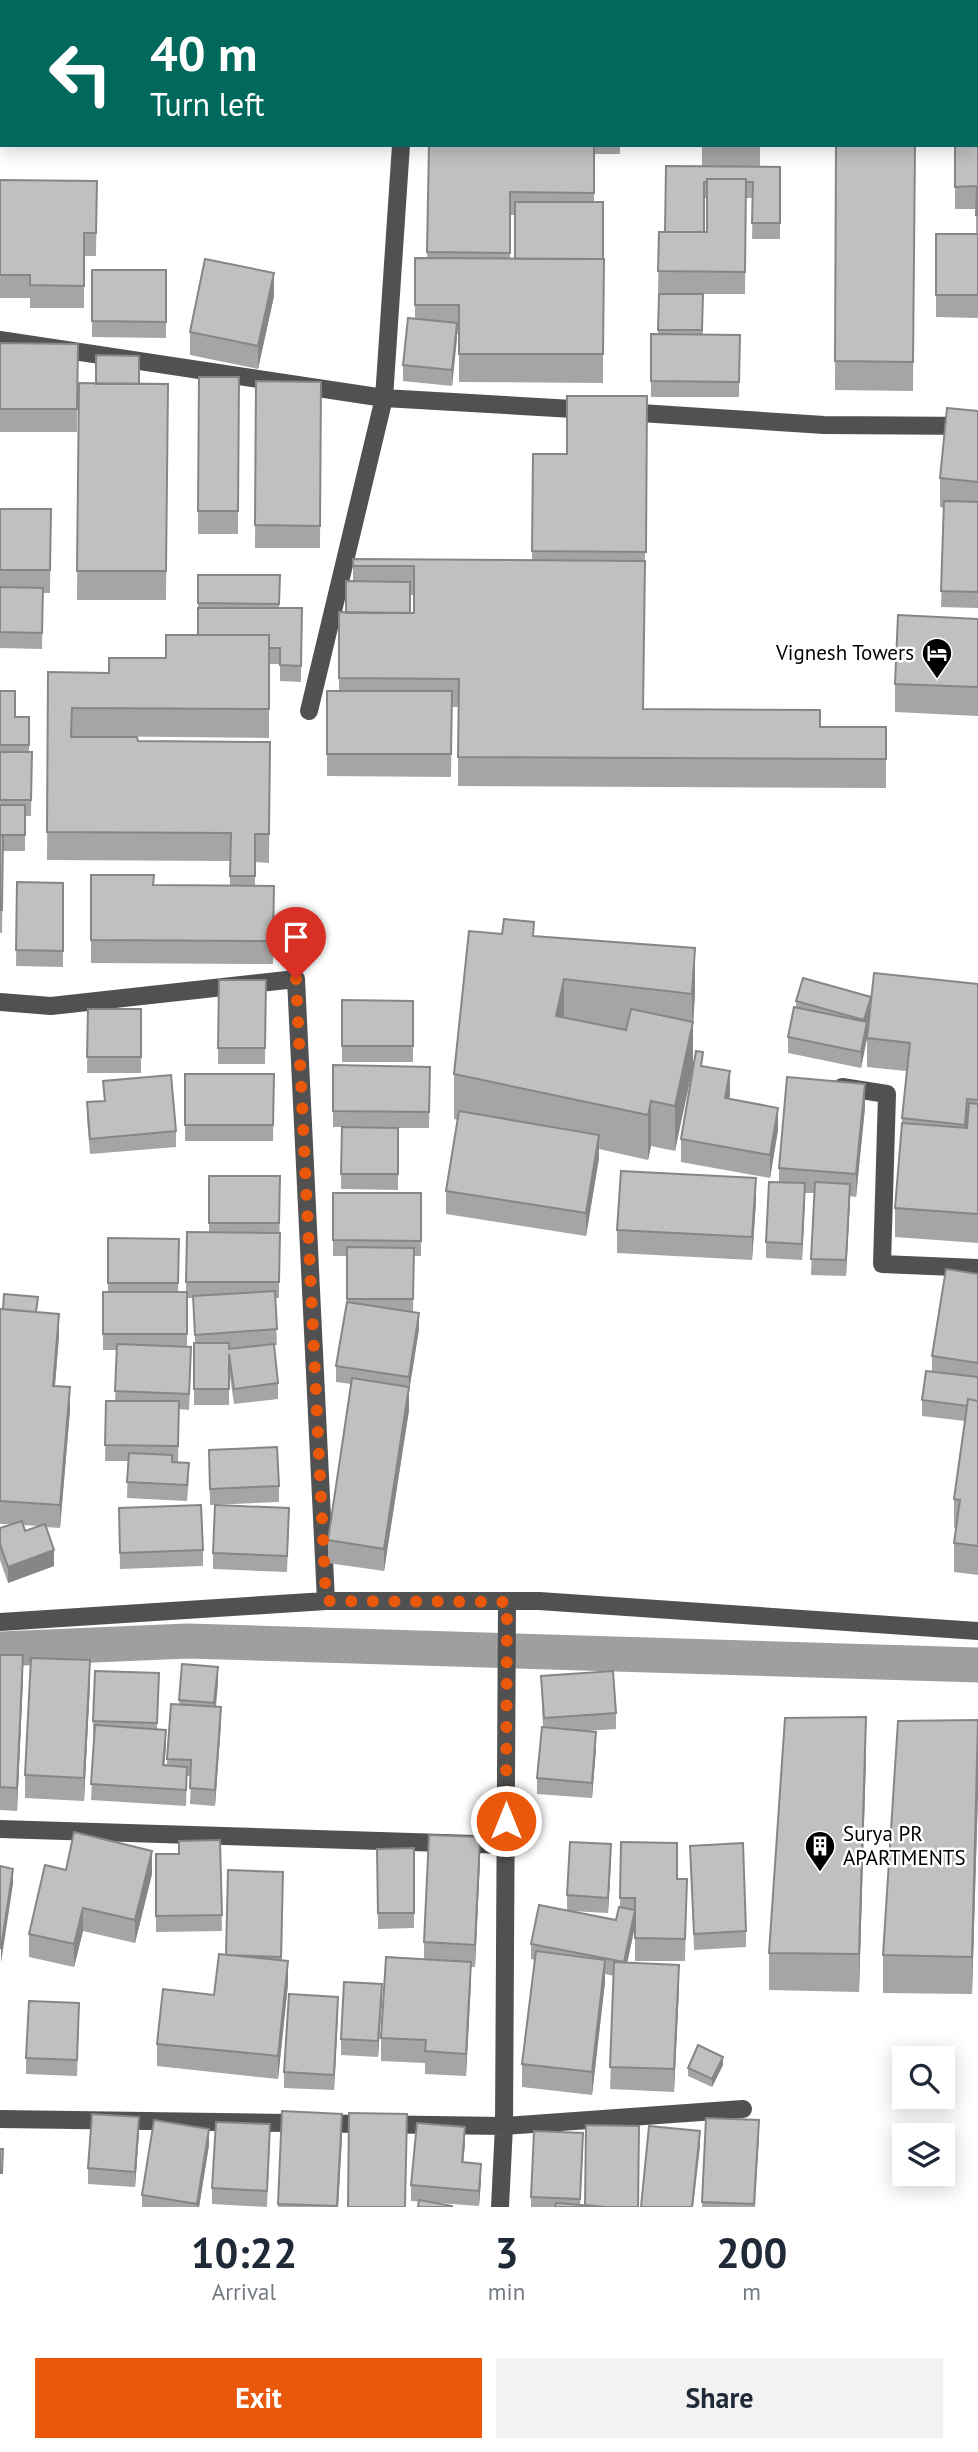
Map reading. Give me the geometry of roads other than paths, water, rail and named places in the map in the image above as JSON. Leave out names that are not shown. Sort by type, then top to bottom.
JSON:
[{"type":"street","points":[[309,711],[384,398],[401,147]]},
{"type":"street","points":[[0,340],[384,398],[824,425],[978,426]]},
{"type":"street","points":[[0,1002],[51,1006],[296,979],[326,1601]]},
{"type":"street","points":[[819,1084],[887,1094],[882,1264],[978,1268]]},
{"type":"street","points":[[0,1622],[326,1601],[507,1604],[538,1601],[978,1631]]},
{"type":"street","points":[[500,2207],[504,2126],[507,1604]]},
{"type":"street","points":[[0,1829],[506,1845]]},
{"type":"street","points":[[0,2119],[504,2126],[743,2109]]},
{"type":"waterway","points":[[0,1649],[188,1641],[978,1665]]},
{"type":"place","name":"Vignesh Towers","points":[[937,680]]},
{"type":"place","name":"Surya PR APARTMENTS","points":[[820,1873]]}]
